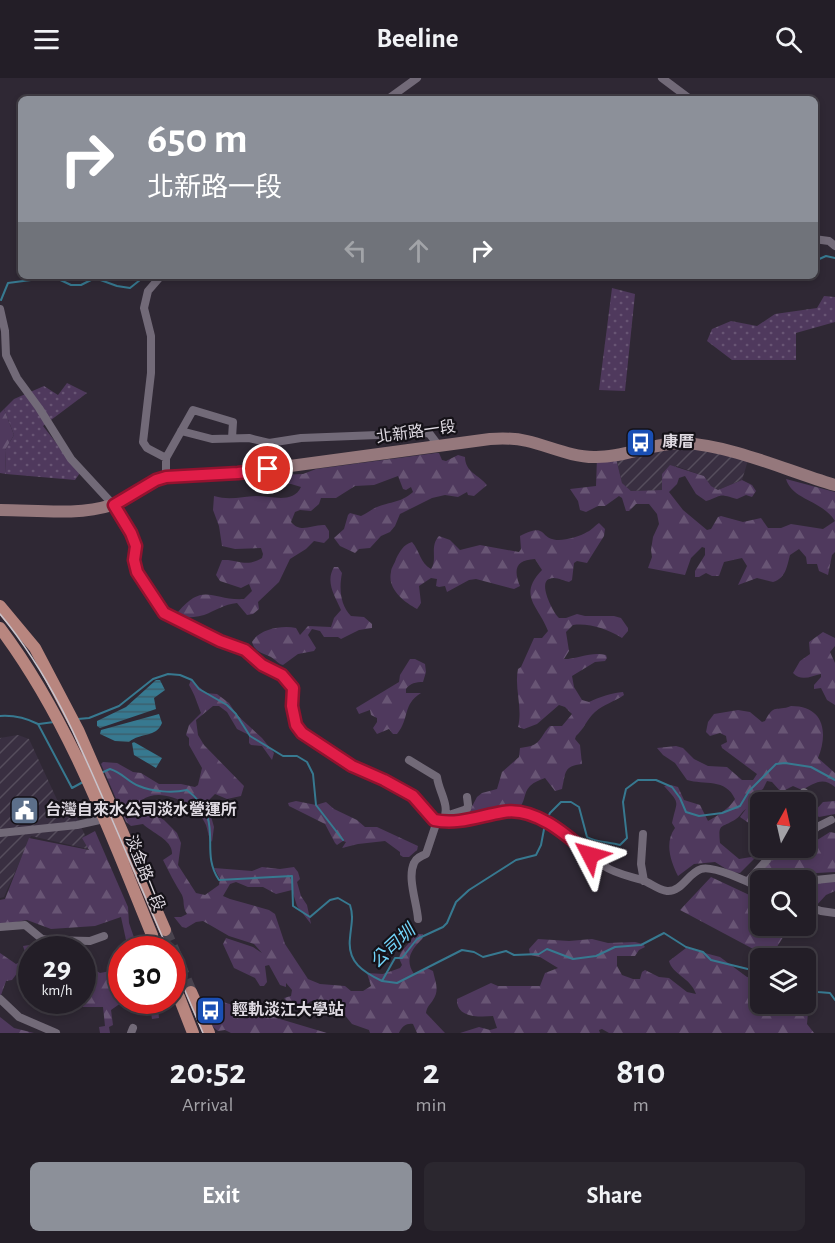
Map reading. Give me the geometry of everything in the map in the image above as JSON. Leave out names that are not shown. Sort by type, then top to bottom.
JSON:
[{"type":"main road","name":"北新路一段","points":[[0,510],[82,511],[114,505],[156,480],[166,477],[238,473],[438,444],[510,438],[574,455],[594,457],[619,455],[668,444],[684,443],[734,452],[835,485]]},
{"type":"main road","points":[[0,606],[34,648],[67,708],[78,730],[88,767]]},
{"type":"main road","points":[[0,628],[17,650],[65,734],[88,767],[98,788]]},
{"type":"main road","name":"淡金路一段","points":[[98,788],[104,819],[152,935]]},
{"type":"main road","name":"淡金路一段","points":[[98,788],[165,930]]},
{"type":"main road","points":[[191,992],[209,1033]]},
{"type":"main road","points":[[186,1014],[194,1033]]},
{"type":"street","points":[[392,96],[417,78]]},
{"type":"street","points":[[662,78],[686,96]]},
{"type":"street","points":[[818,240],[829,241],[835,246]]},
{"type":"street","points":[[158,279],[148,291],[144,308],[151,336],[151,373],[143,442],[147,448],[166,458]]},
{"type":"street","points":[[0,309],[5,331],[6,355],[17,378],[71,459],[114,505],[136,546],[134,560],[137,572],[164,613],[220,641],[245,650],[262,665],[282,675],[293,688],[292,706],[296,725],[302,733],[352,766],[413,796],[434,820],[460,822],[507,811],[532,816],[544,821],[572,840],[605,867],[659,889],[676,890],[701,869],[711,868],[749,880],[764,858]]},
{"type":"street","points":[[166,477],[166,458],[193,410],[233,422],[232,438]]},
{"type":"street","points":[[182,431],[212,439],[249,438],[269,443],[310,437],[429,433],[438,444]]},
{"type":"street","points":[[409,760],[437,777],[438,788],[444,798],[444,819]]},
{"type":"street","points":[[418,919],[412,879],[413,864],[418,858],[426,855],[436,824],[467,809],[467,796]]},
{"type":"street","points":[[0,833],[77,825],[104,819]]},
{"type":"street","points":[[816,828],[831,820]]},
{"type":"street","points":[[643,834],[641,864],[644,881]]},
{"type":"street","points":[[816,880],[835,878]]},
{"type":"street","points":[[816,909],[835,913]]},
{"type":"street","points":[[0,927],[25,925],[42,939],[48,940],[90,941],[104,936]]},
{"type":"street","points":[[0,999],[19,1017],[56,1033]]},
{"type":"shaded area","points":[[679,441],[749,457],[742,480],[718,490],[711,486],[704,476],[676,466],[663,490],[631,491],[622,483],[615,454]]},
{"type":"shaded area","points":[[18,735],[29,739],[59,804],[69,801],[92,850],[31,836],[4,897],[0,898],[0,738]]},
{"type":"green space","points":[[612,288],[635,294],[625,391],[599,390]]},
{"type":"green space","points":[[824,296],[835,297],[835,322],[796,333],[796,360],[732,360],[707,341],[712,329],[731,321],[757,326],[775,314],[817,308]]},
{"type":"green space","points":[[67,383],[87,393],[43,426],[80,473],[75,480],[6,474],[5,450],[14,435],[4,409],[14,399],[44,386],[58,395]]},
{"type":"green space","points":[[4,409],[14,435],[5,450],[6,474],[0,473],[0,413]]},
{"type":"green space","points":[[439,453],[442,460],[446,461],[458,455],[465,457],[470,470],[487,485],[474,496],[468,495],[467,492],[458,497],[445,495],[432,498],[400,514],[390,532],[381,536],[370,548],[359,549],[355,553],[340,546],[334,538],[344,529],[348,515],[350,513],[361,516],[378,506],[403,499],[413,492],[411,487],[403,489],[398,476],[374,485],[355,486],[336,498],[321,498],[319,504],[311,511],[295,512],[291,522],[303,528],[325,525],[329,531],[329,538],[324,543],[314,541],[290,559],[279,582],[258,602],[259,609],[253,614],[247,615],[237,603],[199,616],[183,618],[178,612],[195,597],[202,595],[244,599],[252,591],[249,584],[241,588],[220,581],[216,575],[222,560],[246,563],[262,558],[263,554],[261,548],[235,549],[222,546],[219,526],[213,510],[214,496],[226,498],[288,497],[293,496],[301,487],[291,484],[251,482],[277,475],[303,474],[316,469]]},
{"type":"green space","points":[[615,454],[622,483],[631,491],[662,490],[662,474],[670,465],[704,476],[711,486],[718,490],[742,480],[752,485],[756,491],[752,497],[746,495],[737,499],[721,496],[706,501],[696,494],[685,476],[679,478],[677,484],[669,492],[683,510],[707,530],[711,529],[721,516],[743,522],[761,518],[768,528],[781,528],[791,524],[823,529],[835,521],[835,552],[832,555],[828,575],[819,571],[817,564],[807,564],[806,557],[799,549],[790,555],[781,578],[773,582],[757,578],[738,585],[747,566],[742,558],[724,562],[719,576],[706,573],[695,577],[695,571],[705,555],[705,548],[702,547],[691,558],[685,575],[648,568],[652,557],[653,537],[659,524],[657,514],[649,504],[636,504],[626,511],[622,498],[619,496],[605,506],[598,506],[586,512],[580,510],[578,501],[570,489],[596,486],[597,457]]},
{"type":"green space","points":[[786,479],[835,492],[835,521],[823,509],[794,491]]},
{"type":"green space","points":[[599,523],[605,529],[604,536],[587,563],[577,561],[574,563],[572,580],[569,582],[552,578],[546,582],[545,586],[550,605],[559,618],[577,614],[621,618],[628,628],[622,638],[598,627],[573,625],[566,632],[569,651],[564,659],[596,654],[606,655],[605,661],[595,662],[572,676],[574,687],[582,700],[589,702],[623,692],[624,695],[595,712],[576,736],[575,739],[580,745],[582,764],[571,766],[566,771],[562,789],[555,791],[545,778],[530,786],[518,809],[460,821],[470,810],[477,797],[482,793],[497,789],[502,772],[519,757],[520,748],[534,745],[550,726],[562,726],[572,714],[559,705],[537,724],[524,729],[518,727],[520,713],[518,669],[534,638],[542,638],[548,631],[532,601],[531,594],[531,587],[542,570],[535,559],[524,561],[517,570],[520,586],[514,589],[476,579],[469,580],[447,592],[445,586],[436,586],[437,579],[431,578],[419,586],[421,603],[417,609],[402,599],[394,589],[390,578],[396,559],[400,551],[412,542],[425,564],[431,569],[435,544],[439,536],[450,540],[460,550],[480,545],[519,552],[521,549],[520,536],[529,532],[540,531],[552,539],[562,540],[574,538]]},
{"type":"green space","points":[[334,567],[338,567],[342,573],[341,596],[347,612],[351,616],[364,617],[372,624],[372,628],[359,630],[341,639],[324,637],[320,631],[312,629],[308,635],[316,648],[314,651],[298,654],[283,665],[257,650],[252,642],[260,634],[271,629],[296,628],[300,635],[308,626],[331,627],[334,618],[341,610],[330,578]]},
{"type":"green space","points":[[823,632],[835,638],[835,646],[830,652],[835,663],[835,705],[827,700],[821,688],[814,689],[821,674],[803,678],[793,673],[800,661],[810,654],[809,642]]},
{"type":"green space","points":[[410,659],[425,664],[426,672],[423,682],[409,685],[406,693],[421,693],[408,707],[404,723],[397,734],[393,734],[389,729],[377,734],[373,728],[377,718],[371,715],[370,710],[359,714],[356,708],[399,682],[400,675]]},
{"type":"green space","points":[[191,680],[206,693],[217,694],[229,703],[237,715],[262,738],[274,753],[272,760],[262,746],[251,745],[249,735],[237,729],[227,712],[219,706],[213,706],[196,720],[198,735],[204,745],[244,786],[241,796],[227,799],[215,794],[207,802],[214,827],[212,842],[201,817],[187,804],[178,799],[159,795],[142,800],[144,808],[164,820],[177,833],[181,843],[178,865],[196,893],[205,895],[219,885],[220,879],[214,868],[252,871],[262,867],[280,869],[294,867],[298,872],[300,879],[297,882],[301,896],[307,905],[311,924],[297,906],[292,890],[276,894],[263,887],[248,887],[236,882],[230,884],[223,896],[269,910],[275,914],[285,944],[308,979],[320,984],[345,986],[351,991],[363,991],[371,986],[367,973],[383,974],[400,968],[402,965],[399,958],[402,951],[414,934],[423,934],[423,938],[411,954],[411,969],[414,974],[427,968],[433,971],[436,993],[426,1013],[445,1033],[417,1033],[411,1024],[403,1027],[399,1033],[370,1033],[369,1030],[352,1024],[343,1013],[326,1005],[311,1001],[300,1010],[284,998],[291,996],[292,990],[286,983],[286,987],[280,985],[269,965],[265,966],[267,982],[264,986],[260,986],[255,978],[234,968],[223,944],[226,938],[253,947],[262,953],[254,944],[229,936],[203,921],[186,928],[182,927],[174,917],[187,914],[182,895],[163,860],[172,854],[171,849],[166,841],[143,824],[131,826],[126,822],[101,764],[103,762],[117,763],[159,784],[181,784],[195,787],[198,785],[202,768],[186,735],[189,725],[201,713],[189,685]]},
{"type":"green space","points":[[802,707],[817,716],[823,731],[818,758],[835,773],[835,787],[822,782],[802,790],[793,786],[781,792],[772,782],[767,781],[763,789],[750,792],[750,824],[740,817],[746,809],[738,818],[720,829],[720,843],[739,859],[755,858],[740,873],[731,872],[715,862],[694,864],[678,876],[671,859],[669,846],[675,828],[672,823],[676,803],[664,786],[678,787],[684,800],[700,805],[708,821],[727,809],[735,799],[731,792],[720,785],[687,780],[675,763],[657,748],[676,746],[683,748],[694,759],[708,766],[727,767],[742,780],[753,780],[757,774],[722,748],[721,745],[727,742],[726,736],[720,733],[710,736],[706,732],[708,722],[714,714],[738,710],[750,712],[762,722],[773,710]]},
{"type":"green space","points":[[296,801],[316,805],[326,802],[365,827],[377,827],[418,846],[417,850],[409,857],[403,857],[385,841],[342,848],[346,842],[343,841],[337,845],[325,824],[289,806],[288,803]]},
{"type":"green space","points":[[835,801],[835,814],[819,817],[816,815],[816,810],[823,802]]},
{"type":"green space","points":[[95,831],[128,907],[129,923],[134,936],[125,936],[121,917],[95,926],[51,929],[27,920],[0,925],[0,900],[5,899],[29,838],[89,850],[82,838]]},
{"type":"green space","points":[[830,832],[835,833],[835,872],[761,870],[767,862],[777,858],[816,858],[816,841]]},
{"type":"green space","points":[[711,877],[750,895],[750,936],[784,936],[776,948],[751,948],[680,910]]},
{"type":"green space","points":[[835,877],[835,891],[826,895],[816,906],[816,878]]},
{"type":"green space","points":[[538,939],[569,941],[592,939],[608,943],[643,944],[645,947],[635,956],[617,956],[617,966],[622,975],[640,979],[645,970],[659,977],[669,978],[687,992],[696,994],[669,961],[686,948],[720,957],[750,977],[750,1014],[808,1014],[807,1024],[814,1033],[609,1033],[602,1029],[599,1030],[600,1033],[460,1033],[479,1027],[490,1030],[497,1028],[493,1016],[475,1016],[464,1013],[460,1010],[457,999],[491,983],[498,986],[540,986],[545,973],[558,968],[540,957],[530,955],[529,949]]},
{"type":"green space","points":[[0,953],[16,964],[18,963],[18,972],[12,980],[6,981],[0,998]]},
{"type":"green space","points":[[96,971],[100,973],[108,971],[108,1014],[112,1014],[113,1025],[109,1027],[110,1033],[100,1033],[99,1027],[105,1026],[103,1007],[96,1007]]},
{"type":"green space","points":[[223,1002],[327,1033],[218,1031],[212,1026],[209,1016],[211,1005]]},
{"type":"green space","points":[[151,1014],[159,1014],[159,1018],[152,1019]]},
{"type":"green space","points":[[0,1017],[14,1028],[34,1033],[0,1033]]},
{"type":"water","points":[[156,680],[160,680],[165,690],[154,698],[156,709],[100,728],[97,726],[97,721],[126,707]]},
{"type":"water","points":[[159,714],[162,723],[156,731],[129,742],[115,741],[100,734],[101,730]]},
{"type":"water","points":[[132,743],[162,758],[156,768],[134,755]]},
{"type":"waterway","name":"公司圳","points":[[818,260],[826,256],[835,258]]},
{"type":"waterway","name":"公司圳","points":[[1,300],[8,283],[39,279]]},
{"type":"waterway","name":"公司圳","points":[[58,279],[71,285],[81,285],[93,279]]},
{"type":"waterway","name":"公司圳","points":[[98,279],[130,288],[141,279]]},
{"type":"waterway","points":[[78,719],[89,718],[119,706],[153,679],[168,674],[180,675],[192,680],[199,689],[227,705],[236,714],[250,736],[283,756],[297,756],[307,762],[313,774],[316,805],[343,840]]},
{"type":"waterway","name":"公司圳","points":[[0,716],[20,717],[38,724],[72,788],[83,782]]},
{"type":"waterway","points":[[39,724],[54,722]]},
{"type":"waterway","name":"公司圳","points":[[547,819],[561,802],[571,802],[579,807],[587,837],[620,845],[627,838],[623,802],[626,789],[638,780],[656,780],[672,787],[686,812],[699,816],[722,813],[740,806],[749,791],[776,764],[811,767],[835,780]]},
{"type":"waterway","name":"公司圳","points":[[101,773],[110,769],[150,790],[169,792],[187,790],[199,801],[206,813],[213,869],[219,880],[292,876],[293,906],[310,917],[330,900],[338,898],[350,905],[351,954],[363,970],[382,981],[395,958],[402,958],[417,939],[447,923],[456,902],[469,890],[516,860],[536,855],[541,845],[545,824]]},
{"type":"waterway","points":[[382,981],[397,983],[462,950],[474,952],[483,957],[506,951],[514,955],[539,954],[547,949],[573,959],[596,956],[615,947],[641,945],[664,933],[686,947],[703,952],[711,960],[750,970]]},
{"type":"waterway","points":[[816,990],[830,993],[835,1000]]},
{"type":"tunnel","points":[[165,930],[191,992]]},
{"type":"tram line","points":[[0,614],[48,683],[74,733],[162,936]]},
{"type":"tram line","points":[[186,993],[203,1033]]},
{"type":"place","name":"康厝","points":[[641,442]]},
{"type":"place","name":"台灣自來水公司淡水營運所","points":[[24,810]]},
{"type":"place","name":"輕軌淡江大學站","points":[[211,1010]]},
{"type":"route","points":[[268,469],[166,477],[156,480],[114,505],[136,546],[134,560],[137,572],[164,613],[220,641],[238,646],[262,665],[282,675],[293,688],[292,706],[296,725],[302,733],[352,766],[413,796],[434,820],[460,822],[507,811],[532,816],[547,823],[590,855]]}]
